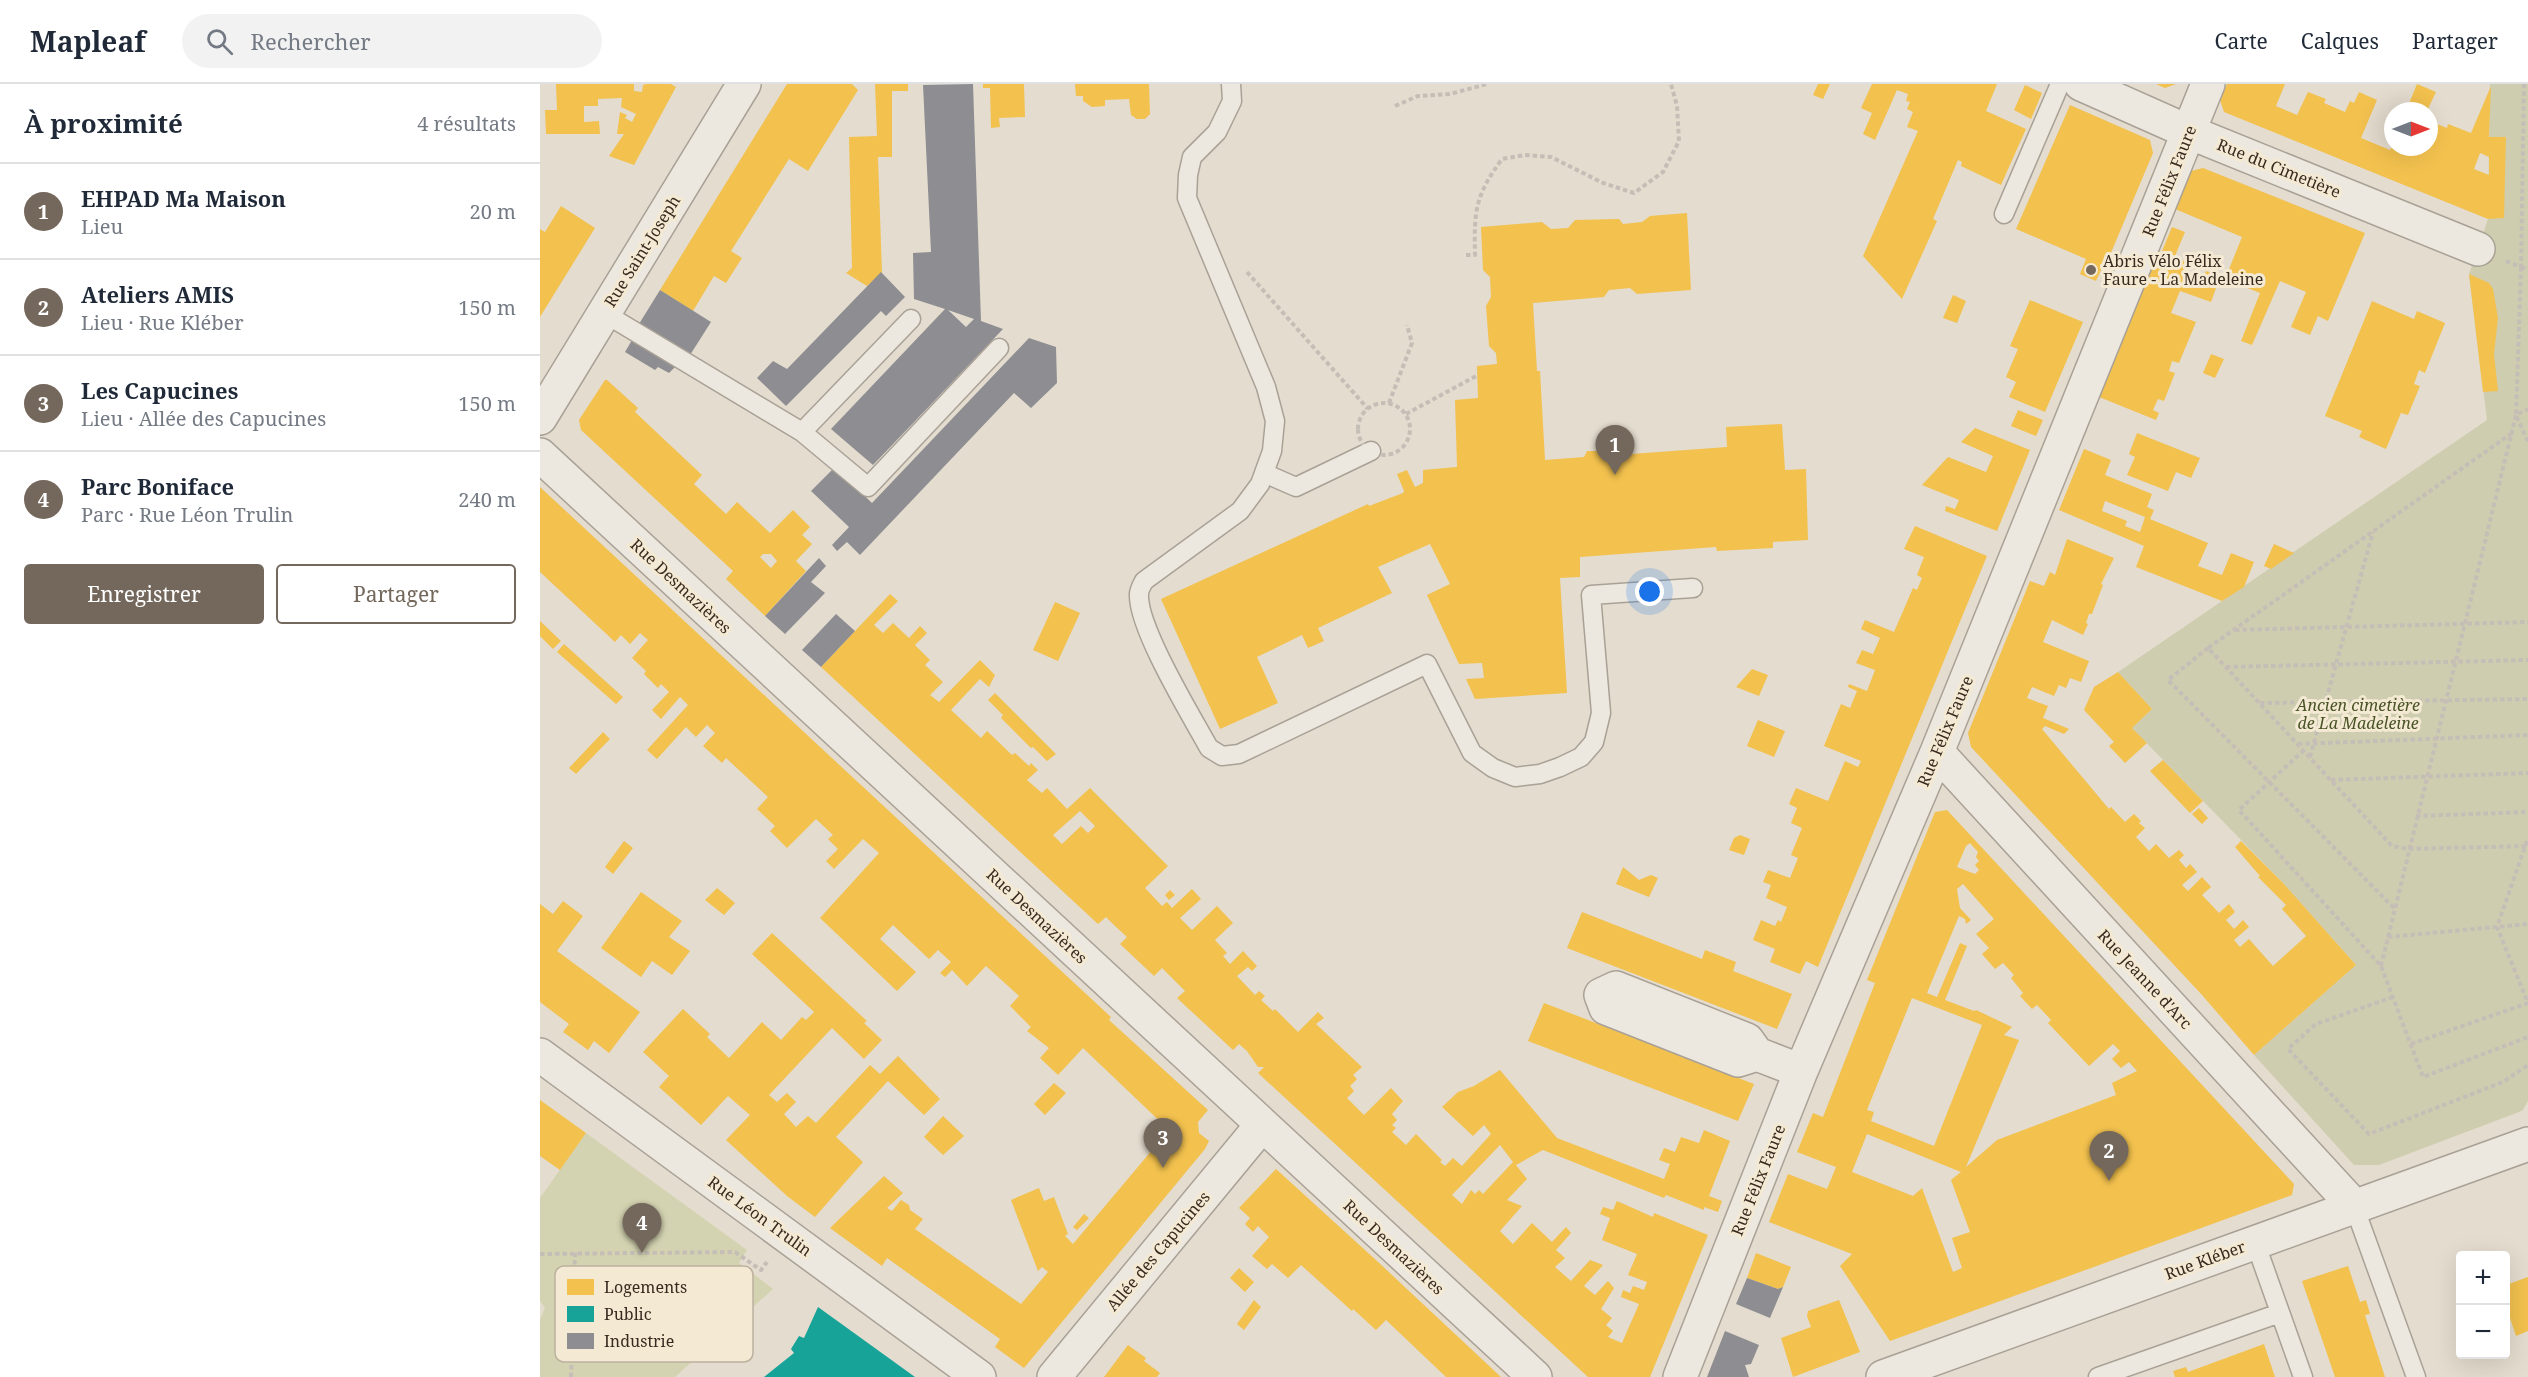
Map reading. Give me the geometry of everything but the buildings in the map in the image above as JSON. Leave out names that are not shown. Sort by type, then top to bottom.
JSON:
[{"type":"street","name":"Rue Saint-Joseph","points":[[540,418],[744,84]]},
{"type":"street","name":"Rue du Cimetière","points":[[2081,84],[2189,132],[2478,249]]},
{"type":"street","name":"Rue Félix Faure","points":[[1680,1377],[1801,1071],[1937,752],[2208,84]]},
{"type":"street","name":"Rue Desmazières","points":[[540,455],[1535,1377]]},
{"type":"street","name":"Rue Jeanne d'Arc","points":[[1937,752],[2354,1206]]},
{"type":"street","points":[[1757,1054],[1801,1071]]},
{"type":"street","name":"Rue Léon Trulin","points":[[540,1056],[979,1377]]},
{"type":"street","name":"Allée des Capucines","points":[[1054,1377],[1262,1125]]},
{"type":"street","name":"Rue Kléber","points":[[1883,1377],[2528,1144]]},
{"type":"lane","points":[[1231,84],[1232,101],[1217,132],[1192,157],[1187,198],[1266,387],[1275,421],[1272,451],[1260,484],[1240,511],[1144,581],[1139,593],[1141,610],[1158,653],[1209,748],[1222,756],[1239,754],[1427,664],[1472,753],[1493,768],[1515,777],[1540,774],[1581,757],[1594,742],[1601,713],[1591,595],[1693,588]]},
{"type":"lane","points":[[2004,214],[2060,84]]},
{"type":"lane","points":[[604,313],[802,432],[868,488],[999,348]]},
{"type":"lane","points":[[802,432],[911,319]]},
{"type":"lane","points":[[1264,473],[1296,487],[1371,451]]},
{"type":"lane","points":[[2354,1206],[2416,1377]]},
{"type":"lane","points":[[2255,1242],[2303,1377]]},
{"type":"lane","points":[[2098,1377],[2280,1313]]},
{"type":"path","points":[[1395,106],[1418,96],[1450,94],[1487,84]]},
{"type":"path","points":[[1466,255],[1475,255],[1474,213],[1488,179],[1502,159],[1525,154],[1551,157],[1603,183],[1634,193],[1663,172],[1679,141],[1677,106],[1671,84]]},
{"type":"path","points":[[2381,966],[2516,415],[2525,155],[2524,84]]},
{"type":"path","points":[[2478,249],[2528,270]]},
{"type":"path","points":[[2521,267],[2528,262]]},
{"type":"path","points":[[1241,266],[1368,409]]},
{"type":"path","points":[[1389,404],[1412,343],[1407,325]]},
{"type":"path","points":[[1406,414],[1478,375]]},
{"type":"path","points":[[2516,415],[2528,409]]},
{"type":"path","points":[[2516,415],[2528,442]]},
{"type":"path","points":[[2394,908],[2168,680],[2233,630],[2512,433]]},
{"type":"path","points":[[2310,758],[2373,531]]},
{"type":"path","points":[[2233,630],[2528,622]]},
{"type":"path","points":[[2208,648],[2392,846],[2408,849],[2527,846]]},
{"type":"path","points":[[2226,667],[2528,660]]},
{"type":"path","points":[[2259,703],[2528,699]]},
{"type":"path","points":[[2297,744],[2528,735]]},
{"type":"path","points":[[2304,750],[2239,810],[2381,966],[2423,1077],[2528,1037]]},
{"type":"path","points":[[2331,780],[2528,773]]},
{"type":"path","points":[[2416,816],[2528,812]]},
{"type":"path","points":[[2411,1044],[2528,1003],[2497,927],[2528,838]]},
{"type":"path","points":[[2388,937],[2528,924]]},
{"type":"path","points":[[2393,997],[2316,1024],[2288,1049],[2369,1134],[2503,1082],[2528,1065]]},
{"type":"path","points":[[540,1254],[735,1252],[761,1270],[789,1237]]},
{"type":"path","points":[[575,1253],[575,1266]]},
{"type":"path","points":[[571,1362],[571,1377]]},
{"type":"green space","name":"Ancien cimetière de La Madeleine","points":[[2490,84],[2528,84],[2528,1101],[2523,1110],[2519,1112],[2379,1165],[2354,1165],[2254,1055],[2356,965],[2283,883],[2132,728],[2152,709],[2118,672],[2487,420],[2469,274],[2488,219]]},
{"type":"green space","points":[[586,1133],[747,1250],[739,1263],[743,1266],[555,1266],[555,1362],[692,1362],[675,1377],[540,1377],[540,1320],[545,1308],[540,1301],[540,1198]]},
{"type":"green space","points":[[753,1274],[773,1289],[753,1307]]},
{"type":"place","name":"Abris Vélo Félix Faure - La Madeleine","points":[[2091,270]]},
{"type":"place","name":"EHPAD Ma Maison","points":[[1615,475]]},
{"type":"place","name":"Les Capucines","points":[[1163,1168]]},
{"type":"place","name":"Ateliers AMIS","points":[[2109,1181]]},
{"type":"place","name":"Parc Boniface","points":[[642,1253]]}]
